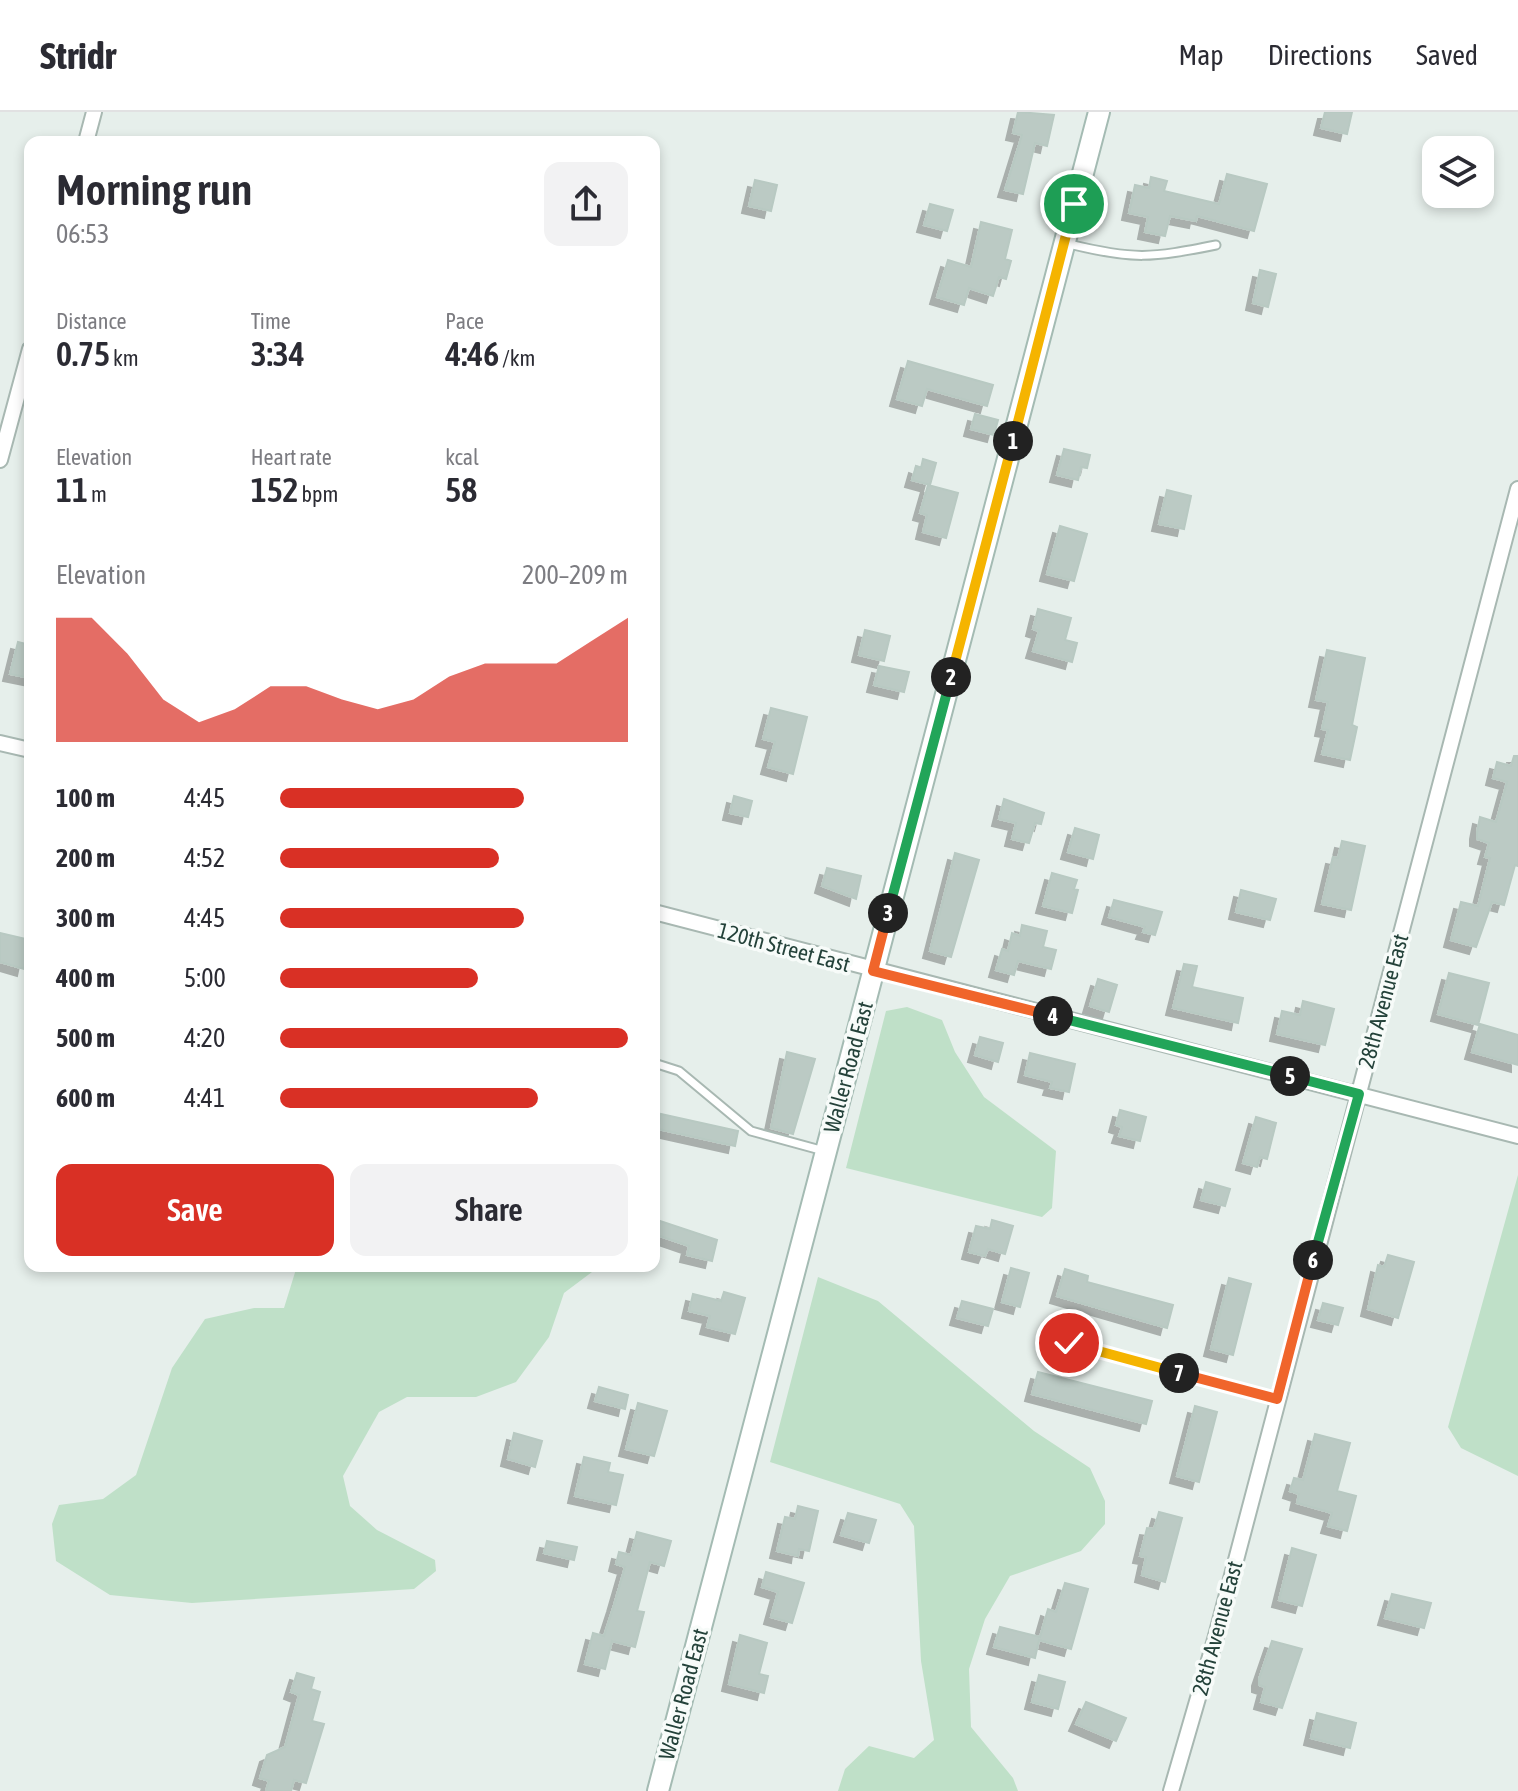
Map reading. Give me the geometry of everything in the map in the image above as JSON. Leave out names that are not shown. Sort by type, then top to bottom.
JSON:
[{"type":"street","points":[[88,136],[94,112]]},
{"type":"street","name":"Waller Road East","points":[[658,1791],[1099,112]]},
{"type":"street","points":[[0,460],[24,371]]},
{"type":"street","name":"28th Avenue East","points":[[1171,1791],[1216,1636],[1518,489]]},
{"type":"street","points":[[0,743],[24,749]]},
{"type":"street","name":"120th Street East","points":[[660,914],[1518,1136]]},
{"type":"lane","points":[[1064,242],[1124,257],[1154,257],[1216,245]]},
{"type":"lane","points":[[660,1065],[679,1071],[751,1131],[826,1151]]},
{"type":"lane","points":[[1069,1343],[1277,1399]]},
{"type":"green space","points":[[907,1007],[942,1020],[955,1052],[984,1097],[1056,1151],[1052,1208],[1042,1217],[846,1168],[886,1011]]},
{"type":"green space","points":[[1518,1175],[1518,1476],[1461,1448],[1448,1427]]},
{"type":"green space","points":[[295,1272],[592,1272],[564,1293],[549,1337],[516,1382],[476,1397],[407,1397],[379,1412],[343,1476],[350,1506],[377,1530],[435,1560],[436,1571],[414,1589],[192,1603],[110,1595],[56,1561],[52,1524],[59,1505],[103,1499],[136,1475],[172,1368],[205,1319],[254,1308],[284,1308]]},
{"type":"green space","points":[[818,1277],[878,1301],[1034,1431],[1090,1468],[1105,1501],[1105,1524],[1081,1551],[1010,1576],[985,1619],[969,1669],[971,1727],[1013,1778],[1018,1791],[838,1791],[845,1769],[869,1746],[914,1758],[934,1740],[921,1661],[914,1526],[900,1504],[770,1462]]},
{"type":"building","points":[[1018,112],[1054,115],[1047,146],[1035,143],[1023,194],[1005,190],[1022,135],[1013,133]]},
{"type":"building","points":[[1325,112],[1352,112],[1347,134],[1321,128]]},
{"type":"building","points":[[1227,174],[1267,184],[1254,231],[1197,216],[1196,221],[1170,216],[1165,236],[1145,232],[1148,217],[1129,213],[1135,185],[1149,188],[1151,177],[1167,181],[1164,191],[1219,204]]},
{"type":"building","points":[[755,180],[777,185],[771,211],[749,206]]},
{"type":"building","points":[[930,204],[953,210],[947,231],[924,225]]},
{"type":"building","points":[[981,222],[1012,230],[1005,259],[1011,261],[1006,279],[999,277],[993,296],[969,288],[964,305],[937,297],[948,260],[971,267]]},
{"type":"building","points":[[1260,270],[1276,274],[1268,307],[1253,303]]},
{"type":"building","points":[[908,361],[993,385],[987,406],[927,389],[922,406],[897,399]]},
{"type":"building","points":[[975,414],[998,420],[994,435],[971,429]]},
{"type":"building","points":[[1064,449],[1090,455],[1087,468],[1081,467],[1078,480],[1057,475]]},
{"type":"building","points":[[923,459],[936,463],[930,485],[912,480],[916,466],[921,468]]},
{"type":"building","points":[[928,485],[958,493],[946,538],[923,532],[927,515],[920,513]]},
{"type":"building","points":[[1167,490],[1191,496],[1184,529],[1159,524]]},
{"type":"building","points":[[1060,526],[1087,534],[1074,581],[1047,574]]},
{"type":"building","points":[[1038,609],[1071,618],[1065,640],[1077,643],[1072,662],[1033,651],[1039,631],[1033,629]]},
{"type":"building","points":[[865,630],[890,636],[884,661],[859,655]]},
{"type":"building","points":[[18,642],[24,644],[24,677],[10,674]]},
{"type":"building","points":[[1327,650],[1365,658],[1352,725],[1357,727],[1350,760],[1322,754],[1328,730],[1322,729],[1328,702],[1316,700]]},
{"type":"building","points":[[879,666],[909,672],[904,692],[874,685]]},
{"type":"building","points":[[771,708],[807,717],[793,774],[768,767],[775,742],[763,739]]},
{"type":"building","points":[[1514,756],[1518,756],[1518,866],[1515,865],[1504,905],[1492,902],[1476,947],[1451,940],[1461,902],[1478,906],[1490,858],[1485,857],[1489,843],[1477,839],[1480,817],[1496,822],[1507,782],[1493,778],[1497,762],[1511,766]]},
{"type":"building","points":[[734,796],[752,801],[748,817],[730,813]]},
{"type":"building","points":[[1004,799],[1044,813],[1041,824],[1035,823],[1029,843],[1012,839],[1016,823],[999,819]]},
{"type":"building","points":[[1075,828],[1099,835],[1093,859],[1068,852]]},
{"type":"building","points":[[1342,841],[1365,846],[1351,910],[1322,904],[1333,857],[1338,858]]},
{"type":"building","points":[[955,853],[979,860],[951,957],[930,951]]},
{"type":"building","points":[[827,868],[861,876],[856,899],[822,886]]},
{"type":"building","points":[[1052,873],[1077,880],[1074,889],[1078,890],[1072,913],[1043,906]]},
{"type":"building","points":[[1241,890],[1276,899],[1270,920],[1236,912]]},
{"type":"building","points":[[1114,900],[1162,912],[1155,935],[1143,932],[1145,927],[1109,917]]},
{"type":"building","points":[[1022,925],[1047,931],[1043,947],[1056,950],[1051,969],[1018,961],[1014,975],[996,970],[1002,949],[1008,951],[1012,933],[1020,936]]},
{"type":"building","points":[[0,933],[24,939],[24,969],[0,962]]},
{"type":"building","points":[[1184,964],[1197,966],[1192,987],[1243,998],[1238,1023],[1173,1008]]},
{"type":"building","points":[[1449,973],[1489,983],[1478,1025],[1438,1014]]},
{"type":"building","points":[[1098,979],[1117,985],[1109,1012],[1090,1006]]},
{"type":"building","points":[[1303,1001],[1334,1009],[1325,1045],[1277,1034],[1282,1011],[1300,1015]]},
{"type":"building","points":[[1480,1024],[1518,1035],[1518,1065],[1472,1052]]},
{"type":"building","points":[[980,1037],[1003,1043],[998,1062],[975,1055]]},
{"type":"building","points":[[787,1052],[815,1059],[793,1134],[771,1128]]},
{"type":"building","points":[[1030,1053],[1075,1064],[1069,1092],[1050,1088],[1052,1082],[1025,1075]]},
{"type":"building","points":[[1120,1110],[1146,1117],[1140,1141],[1119,1136],[1122,1127],[1116,1125]]},
{"type":"building","points":[[661,1114],[738,1131],[735,1146],[660,1129]]},
{"type":"building","points":[[1256,1117],[1276,1123],[1267,1159],[1260,1157],[1257,1167],[1243,1163]]},
{"type":"building","points":[[1206,1182],[1230,1189],[1225,1206],[1201,1200]]},
{"type":"building","points":[[992,1220],[1013,1226],[1005,1254],[988,1249],[985,1256],[969,1252],[976,1226],[990,1229]]},
{"type":"building","points":[[660,1221],[717,1240],[712,1261],[687,1255],[689,1246],[660,1236]]},
{"type":"building","points":[[1388,1255],[1414,1262],[1398,1318],[1368,1309],[1378,1265],[1384,1267]]},
{"type":"building","points":[[1011,1268],[1029,1273],[1020,1307],[1002,1302]]},
{"type":"building","points":[[1065,1269],[1088,1276],[1087,1282],[1173,1305],[1167,1328],[1057,1296]]},
{"type":"building","points":[[1229,1278],[1251,1284],[1233,1355],[1211,1349]]},
{"type":"building","points":[[724,1292],[745,1298],[735,1334],[707,1327],[710,1316],[689,1311],[693,1294],[721,1301]]},
{"type":"building","points":[[962,1301],[993,1309],[988,1326],[957,1318]]},
{"type":"building","points":[[1323,1303],[1343,1308],[1338,1325],[1318,1320]]},
{"type":"building","points":[[1038,1372],[1152,1401],[1146,1424],[1032,1394]]},
{"type":"building","points":[[599,1387],[628,1395],[625,1409],[595,1401]]},
{"type":"building","points":[[638,1403],[667,1411],[654,1456],[626,1449]]},
{"type":"building","points":[[1195,1406],[1217,1412],[1199,1482],[1177,1476]]},
{"type":"building","points":[[514,1433],[542,1441],[535,1467],[508,1459]]},
{"type":"building","points":[[1315,1434],[1350,1443],[1337,1491],[1356,1496],[1347,1531],[1328,1526],[1332,1513],[1297,1503],[1299,1494],[1290,1491],[1294,1478],[1303,1480]]},
{"type":"building","points":[[584,1457],[610,1463],[608,1472],[623,1475],[616,1505],[575,1496]]},
{"type":"building","points":[[798,1506],[818,1511],[809,1551],[799,1549],[798,1556],[777,1551],[785,1517],[795,1519]]},
{"type":"building","points":[[1159,1512],[1182,1518],[1165,1582],[1142,1575],[1146,1557],[1140,1556],[1147,1528],[1154,1529]]},
{"type":"building","points":[[848,1513],[876,1520],[869,1543],[841,1535]]},
{"type":"building","points":[[637,1532],[671,1541],[664,1566],[650,1562],[637,1611],[644,1612],[635,1647],[612,1641],[605,1669],[585,1664],[593,1633],[604,1636],[614,1605],[625,1567],[616,1564],[619,1552],[631,1555]]},
{"type":"building","points":[[547,1541],[577,1547],[574,1560],[544,1553]]},
{"type":"building","points":[[1292,1548],[1316,1555],[1302,1606],[1279,1600]]},
{"type":"building","points":[[766,1572],[804,1583],[792,1623],[771,1617],[778,1592],[762,1587]]},
{"type":"building","points":[[1065,1583],[1088,1589],[1071,1649],[1039,1640],[1035,1658],[994,1647],[1000,1627],[1040,1637],[1048,1609],[1056,1612]]},
{"type":"building","points":[[1392,1594],[1431,1603],[1424,1628],[1385,1618]]},
{"type":"building","points":[[740,1635],[767,1643],[759,1674],[768,1676],[764,1693],[729,1684]]},
{"type":"building","points":[[1272,1641],[1302,1649],[1282,1708],[1261,1702],[1265,1687],[1259,1685],[1259,1679]]},
{"type":"building","points":[[297,1673],[314,1678],[311,1689],[320,1692],[312,1721],[324,1724],[306,1783],[294,1780],[291,1791],[266,1791],[269,1781],[260,1778],[267,1755],[285,1747],[299,1695],[291,1692]]},
{"type":"building","points":[[1039,1675],[1065,1682],[1058,1709],[1032,1702]]},
{"type":"building","points":[[1086,1702],[1126,1718],[1116,1741],[1076,1724]]},
{"type":"building","points":[[1317,1713],[1356,1723],[1350,1748],[1311,1738]]},
{"type":"route","points":[[1069,1343],[1277,1399],[1359,1094],[873,971],[1074,204]]}]
